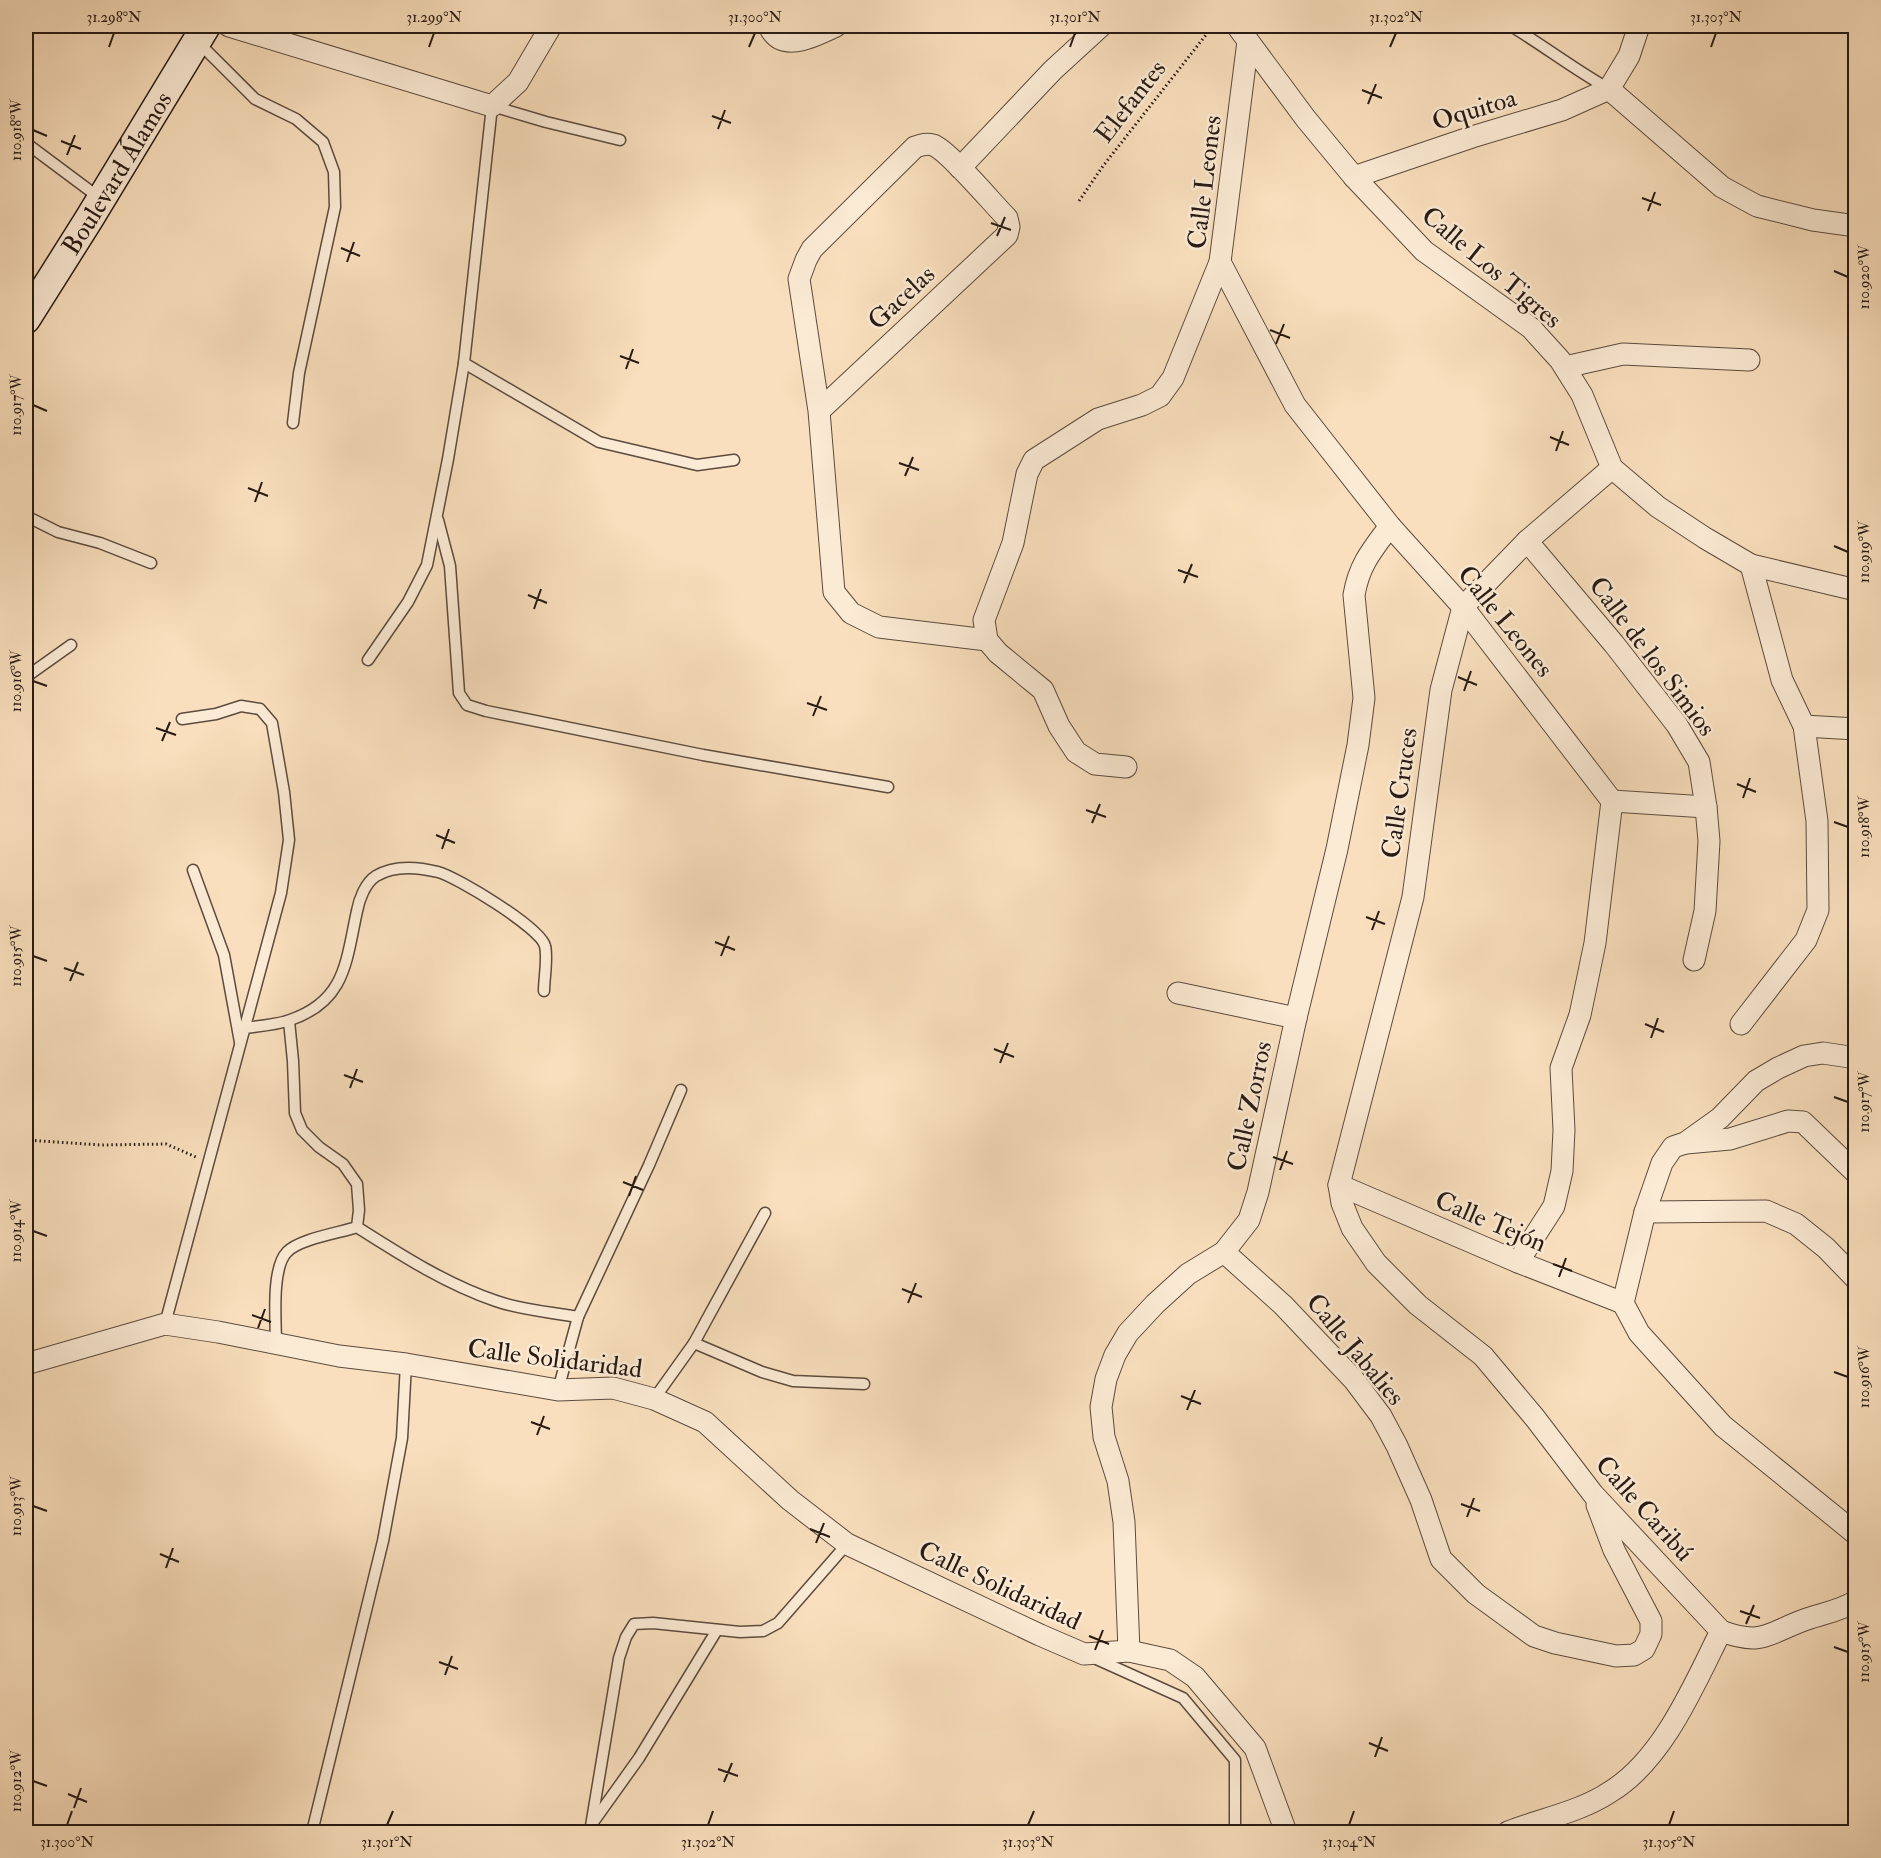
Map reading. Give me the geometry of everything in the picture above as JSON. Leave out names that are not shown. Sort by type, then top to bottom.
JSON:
[{"type":"main road","name":"Boulevard Álamos","points":[[26,319],[202,33]]},
{"type":"street","points":[[229,26],[492,106],[518,82],[551,26]]},
{"type":"street","points":[[769,26],[786,41],[807,40],[836,26]]},
{"type":"street","points":[[987,640],[879,627],[851,613],[834,592],[819,411],[800,279],[806,260],[813,249],[915,147],[924,144],[934,145],[960,168],[1053,70],[1101,26]]},
{"type":"street","points":[[1639,26],[1629,56],[1609,89],[1722,187],[1757,206],[1814,220],[1856,226]]},
{"type":"street","name":"Calle Los Tigres","points":[[1243,33],[1306,119],[1354,177],[1424,251],[1531,328],[1564,367],[1582,395],[1612,468],[1658,507],[1751,565],[1856,590]]},
{"type":"street","name":"Calle Leones","points":[[1243,33],[1220,262],[1295,405],[1390,526],[1463,607],[1612,801]]},
{"type":"street","name":"Oquitoa","points":[[1354,177],[1472,137],[1562,110],[1609,89]]},
{"type":"street","name":"Gacelas","points":[[819,411],[1007,235],[1009,227],[1007,218],[960,168]]},
{"type":"street","points":[[1126,767],[1095,764],[1076,752],[1059,726],[1043,690],[998,653],[987,640],[984,620],[1013,543],[1027,474],[1034,460],[1098,419],[1143,405],[1160,396],[1173,378],[1220,262]]},
{"type":"street","points":[[1564,367],[1623,354],[1749,360]]},
{"type":"street","name":"Calle Cruces","points":[[1339,1185],[1413,897],[1441,690],[1463,607],[1527,541],[1612,468]]},
{"type":"street","name":"Calle Zorros","points":[[1129,1651],[1125,1521],[1118,1481],[1104,1437],[1101,1407],[1106,1379],[1114,1355],[1128,1333],[1188,1274],[1224,1252],[1250,1220],[1337,849],[1358,745],[1364,698],[1354,595],[1357,578],[1364,561],[1390,526]]},
{"type":"street","name":"Calle de los Simios","points":[[1527,541],[1614,644],[1677,725],[1699,762],[1709,841],[1705,911],[1694,960]]},
{"type":"street","points":[[1741,1024],[1806,940],[1818,910],[1817,821],[1804,726],[1782,680],[1751,565]]},
{"type":"street","points":[[1804,726],[1856,729]]},
{"type":"street","points":[[1518,1262],[1554,1206],[1562,1171],[1564,1130],[1561,1068],[1580,1015],[1595,943],[1612,801],[1706,807]]},
{"type":"street","points":[[1178,993],[1296,1018]]},
{"type":"street","points":[[1856,1058],[1823,1053],[1804,1056],[1778,1068],[1756,1081],[1720,1118],[1685,1143],[1673,1148],[1662,1164],[1645,1212],[1623,1304],[1640,1333],[1723,1426],[1856,1534]]},
{"type":"street","points":[[1685,1143],[1730,1140],[1788,1121],[1803,1122],[1856,1173]]},
{"type":"street","name":"Calle Tejón","points":[[1339,1185],[1518,1262],[1623,1304]]},
{"type":"street","name":"Calle Caribú","points":[[1339,1185],[1342,1203],[1352,1228],[1376,1263],[1418,1305],[1484,1356],[1593,1494],[1721,1631]]},
{"type":"street","points":[[1645,1212],[1766,1211],[1796,1224],[1826,1248],[1856,1279]]},
{"type":"street","name":"Calle Jabalies","points":[[1224,1252],[1283,1305],[1354,1380],[1381,1416],[1398,1446],[1441,1559],[1476,1594],[1534,1636],[1555,1644],[1616,1656],[1634,1655],[1644,1649],[1652,1634],[1651,1621],[1614,1550],[1593,1494]]},
{"type":"street","name":"Calle Solidaridad","points":[[26,1364],[165,1324],[339,1356],[406,1364],[558,1390],[613,1388],[654,1399],[705,1422],[790,1500],[847,1544],[1084,1654]]},
{"type":"street","points":[[1508,1833],[1610,1793],[1635,1774],[1679,1713],[1721,1631],[1740,1638],[1765,1637],[1806,1619],[1845,1608],[1856,1601]]},
{"type":"street","points":[[1084,1654],[1129,1651],[1170,1660],[1195,1677],[1255,1748],[1286,1833]]},
{"type":"lane","points":[[1511,26],[1609,89]]},
{"type":"lane","points":[[202,33],[255,99],[296,119],[323,142],[334,172],[335,207],[298,373],[293,423]]},
{"type":"lane","points":[[368,660],[408,602],[427,566],[464,363],[492,106],[620,140]]},
{"type":"lane","points":[[26,143],[101,199]]},
{"type":"lane","points":[[464,363],[599,442],[697,465],[734,460]]},
{"type":"lane","points":[[26,516],[58,532],[100,543],[151,562]]},
{"type":"lane","points":[[437,517],[450,566],[459,693],[467,705],[486,711],[703,755],[888,787]]},
{"type":"lane","points":[[26,677],[72,645]]},
{"type":"lane","points":[[165,1324],[281,893],[289,840],[284,792],[272,723],[260,709],[241,706],[216,714],[182,719]]},
{"type":"lane","points":[[245,1028],[289,1021],[316,1008],[337,987],[345,966],[360,897],[375,877],[404,867],[440,872],[497,904],[537,932],[545,946],[544,992]]},
{"type":"lane","points":[[192,870],[224,955],[240,1045]]},
{"type":"lane","points":[[289,1021],[295,1113],[302,1131],[319,1147],[343,1164],[357,1184],[359,1210],[357,1227]]},
{"type":"lane","points":[[558,1390],[578,1317],[649,1165],[681,1090]]},
{"type":"lane","points":[[654,1399],[694,1343],[765,1213]]},
{"type":"lane","points":[[276,1344],[278,1270],[286,1252],[300,1244],[357,1227],[404,1257],[487,1298],[578,1317]]},
{"type":"lane","points":[[694,1343],[762,1372],[793,1381],[864,1384]]},
{"type":"lane","points":[[312,1833],[383,1541],[402,1438],[406,1364]]},
{"type":"lane","points":[[591,1829],[619,1658],[626,1637],[634,1624],[653,1623],[740,1632],[763,1631],[778,1623],[847,1544]]},
{"type":"lane","points":[[591,1829],[639,1758],[717,1630]]},
{"type":"lane","points":[[1084,1654],[1183,1698],[1235,1760],[1235,1833]]},
{"type":"path","name":"Elefantes","points":[[1078,201],[1213,26]]},
{"type":"path","points":[[26,1140],[101,1145],[166,1144],[209,1162]]}]
